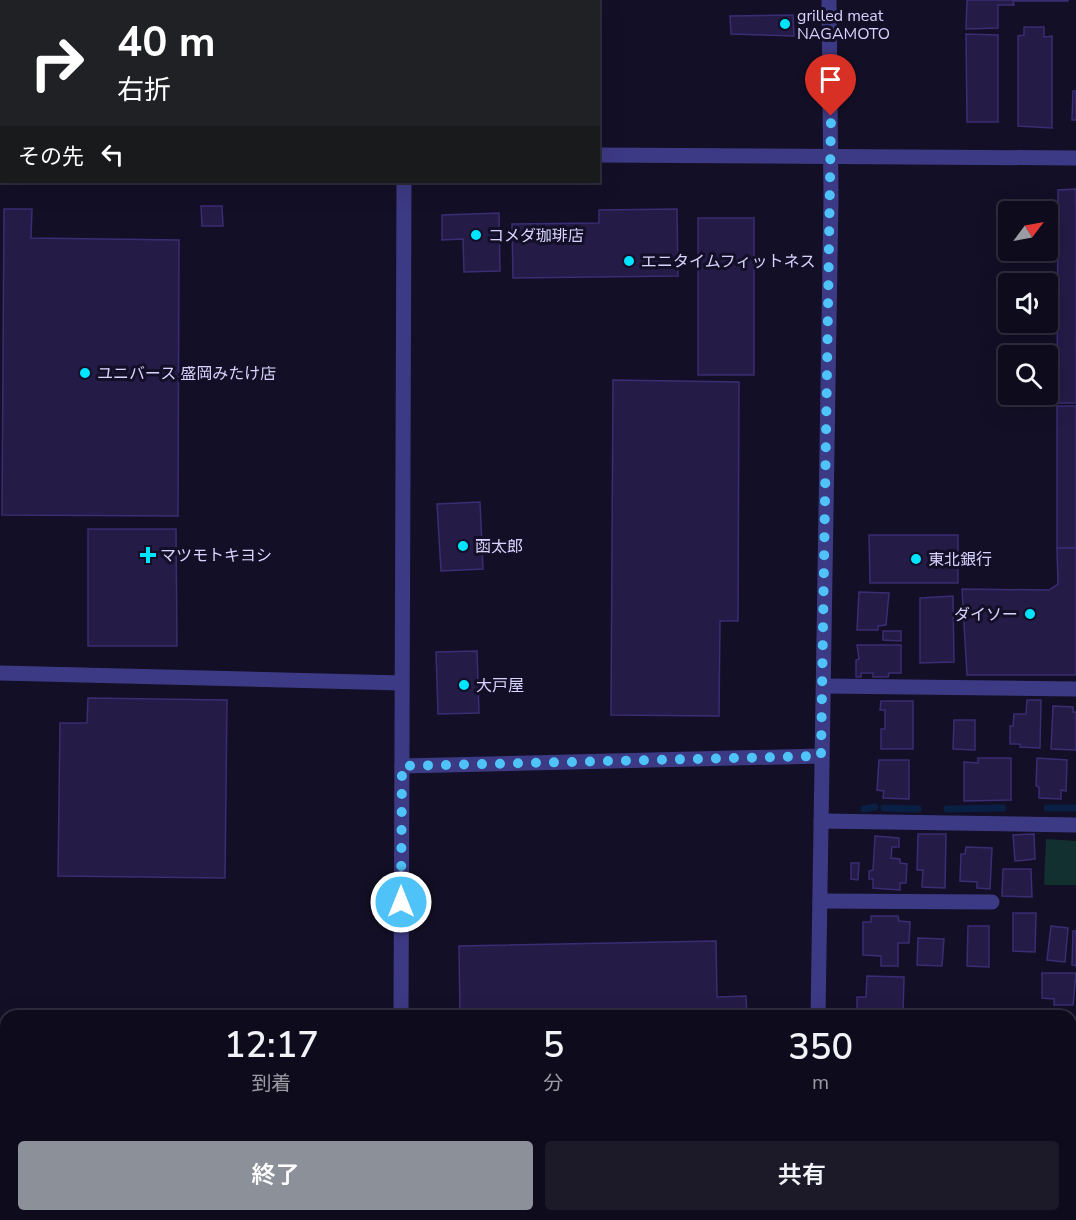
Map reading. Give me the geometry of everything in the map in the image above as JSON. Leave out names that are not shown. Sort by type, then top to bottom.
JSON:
[{"type":"street","points":[[818,1010],[831,159],[829,0]]},
{"type":"street","points":[[600,155],[831,159],[1076,158]]},
{"type":"street","points":[[400,1010],[404,183]]},
{"type":"street","points":[[0,673],[402,683]]},
{"type":"street","points":[[824,686],[1076,689]]},
{"type":"street","points":[[402,766],[821,756]]},
{"type":"street","points":[[821,821],[1076,825]]},
{"type":"street","points":[[820,902],[992,902]]},
{"type":"green space","points":[[1046,839],[1076,841],[1076,885],[1044,885]]},
{"type":"building","points":[[967,0],[1068,1],[1013,1],[1014,5],[998,5],[998,28],[966,29]]},
{"type":"building","points":[[793,15],[794,36],[731,34],[730,16]]},
{"type":"building","points":[[1024,27],[1044,27],[1044,37],[1052,36],[1052,128],[1018,126],[1018,36],[1024,35]]},
{"type":"building","points":[[966,34],[998,35],[998,122],[967,122]]},
{"type":"building","points":[[1073,91],[1076,91],[1076,120],[1072,120]]},
{"type":"building","points":[[1076,189],[1076,403],[1058,403],[1058,190]]},
{"type":"building","points":[[201,206],[222,206],[223,226],[202,226]]},
{"type":"building","points":[[4,209],[32,209],[31,238],[179,240],[178,516],[2,515]]},
{"type":"building","points":[[677,209],[678,276],[513,278],[512,224],[599,223],[599,210]]},
{"type":"building","points":[[499,213],[500,271],[464,272],[463,239],[442,240],[442,215]]},
{"type":"building","points":[[698,218],[754,218],[754,375],[698,375]]},
{"type":"building","points":[[613,380],[739,382],[738,621],[720,621],[719,716],[611,715]]},
{"type":"building","points":[[1057,406],[1076,406],[1076,548],[1057,548]]},
{"type":"building","points":[[480,502],[483,569],[441,571],[437,504]]},
{"type":"building","points":[[88,529],[176,529],[177,646],[88,646]]},
{"type":"building","points":[[869,535],[958,535],[958,583],[870,583]]},
{"type":"building","points":[[1057,548],[1076,548],[1076,675],[967,675],[962,589],[1049,590],[1058,584]]},
{"type":"building","points":[[859,592],[889,593],[886,625],[878,626],[878,630],[857,630]]},
{"type":"building","points":[[953,596],[954,662],[920,663],[920,598]]},
{"type":"building","points":[[883,631],[901,631],[901,641],[883,640]]},
{"type":"building","points":[[857,645],[901,645],[901,673],[889,673],[888,677],[873,677],[873,673],[861,673],[861,677],[856,677],[856,660],[859,659]]},
{"type":"building","points":[[477,651],[479,713],[438,714],[436,652]]},
{"type":"building","points":[[88,698],[227,700],[225,878],[58,876],[60,723],[87,723]]},
{"type":"building","points":[[1027,700],[1041,700],[1040,748],[1010,744],[1010,726],[1013,726],[1014,714],[1026,714]]},
{"type":"building","points":[[881,701],[913,701],[913,749],[881,749],[881,729],[885,729],[885,710],[880,710]]},
{"type":"building","points":[[1053,706],[1073,707],[1073,712],[1076,712],[1076,750],[1051,749]]},
{"type":"building","points":[[954,720],[975,720],[975,750],[953,749]]},
{"type":"building","points":[[978,758],[1011,758],[1011,800],[964,801],[964,762],[978,763]]},
{"type":"building","points":[[1037,758],[1067,760],[1066,791],[1061,790],[1061,799],[1039,798],[1039,787],[1036,786]]},
{"type":"building","points":[[879,760],[909,760],[909,799],[883,798],[884,791],[877,790]]},
{"type":"building","points":[[918,834],[946,834],[945,888],[922,887],[923,870],[917,870]]},
{"type":"building","points":[[1034,834],[1035,859],[1015,861],[1013,835]]},
{"type":"building","points":[[875,836],[899,838],[899,847],[892,847],[891,858],[900,859],[900,863],[907,864],[906,883],[900,883],[900,890],[873,888],[873,879],[869,879],[869,871],[873,870]]},
{"type":"building","points":[[966,847],[992,848],[990,889],[977,888],[977,882],[960,881],[961,854],[965,854]]},
{"type":"building","points":[[851,863],[859,863],[858,880],[851,879]]},
{"type":"building","points":[[1003,869],[1031,869],[1032,897],[1002,896]]},
{"type":"building","points":[[1013,913],[1036,913],[1035,952],[1013,951]]},
{"type":"building","points":[[871,916],[898,916],[899,921],[910,922],[909,943],[898,943],[898,966],[881,966],[881,956],[863,955],[863,922],[871,922]]},
{"type":"building","points":[[968,926],[989,926],[989,967],[967,966]]},
{"type":"building","points":[[1051,926],[1068,928],[1065,962],[1047,960]]},
{"type":"building","points":[[1073,931],[1076,931],[1076,966],[1072,965]]},
{"type":"building","points":[[918,938],[944,939],[942,966],[917,965]]},
{"type":"building","points":[[716,941],[717,997],[746,996],[747,1010],[460,1010],[459,946]]},
{"type":"building","points":[[1042,973],[1076,973],[1073,1005],[1054,1005],[1054,999],[1042,998]]},
{"type":"building","points":[[867,976],[904,977],[903,1010],[857,1010],[857,997],[866,997]]},
{"type":"waterway","points":[[864,809],[875,807]]},
{"type":"waterway","points":[[884,808],[918,809]]},
{"type":"waterway","points":[[947,809],[1003,808]]},
{"type":"waterway","points":[[1047,808],[1076,808]]},
{"type":"place","name":"grilled meat NAGAMOTO","points":[[785,24]]},
{"type":"place","name":"コメダ珈琲店","points":[[476,235]]},
{"type":"place","name":"エニタイムフィットネス","points":[[629,261]]},
{"type":"place","name":"ユニバース 盛岡みたけ店","points":[[85,373]]},
{"type":"place","name":"函太郎","points":[[463,546]]},
{"type":"place","name":"マツモトキヨシ","points":[[148,555]]},
{"type":"place","name":"東北銀行","points":[[916,559]]},
{"type":"place","name":"ダイソー","points":[[1030,614]]},
{"type":"place","name":"大戸屋","points":[[464,685]]},
{"type":"route","points":[[401,902],[402,766],[821,756],[824,686],[831,116]]}]
